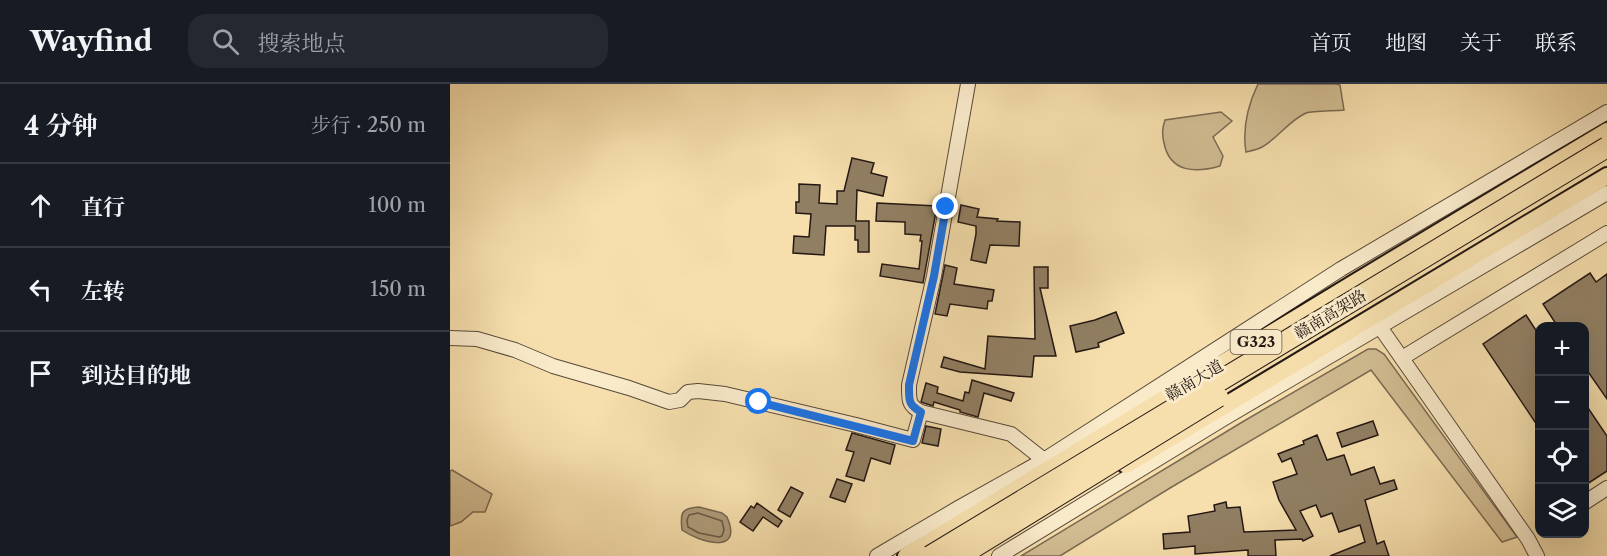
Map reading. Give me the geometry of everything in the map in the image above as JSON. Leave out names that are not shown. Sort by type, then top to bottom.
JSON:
[{"type":"highway","name":"赣南高架路","points":[[930,556],[1607,147]]},
{"type":"highway","name":"赣南高架路","points":[[960,556],[1607,161]]},
{"type":"main road","name":"赣南大道","points":[[900,552],[951,528],[1607,131]]},
{"type":"main road","name":"G323","points":[[977,556],[1607,176]]},
{"type":"main road","points":[[951,528],[970,556]]},
{"type":"street","points":[[968,84],[934,276],[909,385],[909,401],[921,412],[1011,434],[1044,460]]},
{"type":"street","points":[[877,556],[900,552],[1341,269],[1607,112]]},
{"type":"street","points":[[999,556],[1222,419],[1607,193]]},
{"type":"street","points":[[1402,358],[1607,233]]},
{"type":"street","points":[[1380,327],[1534,536],[1537,556]]},
{"type":"street","points":[[450,338],[477,339],[515,350],[553,366],[669,402],[680,400],[688,392],[724,394],[913,441],[921,412]]},
{"type":"street","points":[[1589,500],[1607,488]]},
{"type":"shaded area","points":[[1258,84],[1340,85],[1344,110],[1306,113],[1266,145],[1246,152],[1247,117]]},
{"type":"shaded area","points":[[1221,112],[1232,121],[1213,137],[1223,156],[1220,166],[1193,170],[1178,165],[1172,160],[1163,140],[1165,120]]},
{"type":"shaded area","points":[[1368,349],[1376,349],[1384,354],[1517,537],[1502,542],[1371,370],[1170,488],[1060,556],[1021,556],[1244,421]]},
{"type":"shaded area","points":[[452,470],[492,494],[485,512],[473,512],[461,522],[450,526],[450,471]]},
{"type":"water","points":[[699,507],[722,513],[727,517],[731,529],[730,537],[717,543],[699,539],[682,530],[683,512]]},
{"type":"building","points":[[852,158],[874,163],[871,173],[887,177],[883,196],[857,190],[856,221],[869,221],[869,252],[858,252],[855,226],[826,226],[824,255],[793,253],[794,236],[809,237],[811,214],[796,213],[796,202],[799,202],[799,184],[820,185],[819,203],[837,204],[837,191],[844,191]]},
{"type":"building","points":[[877,203],[937,206],[923,283],[880,276],[882,264],[919,269],[922,241],[920,241],[921,235],[905,234],[905,222],[876,221]]},
{"type":"building","points":[[961,205],[979,209],[977,217],[1020,222],[1019,246],[990,245],[986,263],[971,260],[976,226],[958,222]]},
{"type":"building","points":[[945,265],[957,268],[954,284],[994,290],[992,301],[988,301],[987,309],[950,304],[947,316],[935,314]]},
{"type":"building","points":[[1034,267],[1048,267],[1048,288],[1040,288],[1056,356],[1034,356],[1032,377],[960,372],[941,367],[944,357],[985,369],[988,336],[1035,339]]},
{"type":"building","points":[[1590,273],[1596,282],[1607,274],[1607,399],[1589,373],[1589,322],[1555,322],[1543,304]]},
{"type":"building","points":[[1116,312],[1124,333],[1098,343],[1099,347],[1076,352],[1070,326]]},
{"type":"building","points":[[1526,315],[1535,329],[1535,422],[1483,344]]},
{"type":"building","points":[[972,380],[1014,393],[1011,401],[984,393],[978,417],[934,402],[933,406],[921,402],[926,383],[938,387],[937,393],[963,401],[965,392],[969,393]]},
{"type":"building","points":[[1589,409],[1607,436],[1607,471],[1589,483]]},
{"type":"building","points":[[1373,421],[1378,435],[1342,447],[1337,433]]},
{"type":"building","points":[[926,426],[941,429],[938,446],[922,443]]},
{"type":"building","points":[[852,433],[895,445],[890,464],[871,458],[864,481],[846,476],[854,452],[846,450]]},
{"type":"building","points":[[1317,435],[1327,460],[1344,455],[1351,475],[1374,467],[1380,484],[1394,480],[1397,489],[1365,500],[1377,544],[1384,541],[1389,556],[1330,556],[1365,542],[1360,525],[1339,532],[1332,513],[1321,517],[1316,505],[1300,511],[1313,536],[1303,541],[1302,539],[1275,540],[1276,556],[1248,556],[1248,550],[1195,554],[1195,546],[1164,549],[1163,534],[1190,532],[1188,516],[1215,511],[1214,505],[1226,502],[1227,508],[1240,507],[1244,532],[1296,530],[1279,500],[1273,482],[1297,474],[1291,458],[1282,462],[1278,454],[1304,444],[1303,441]]},
{"type":"building","points":[[837,479],[852,484],[845,502],[830,497]]},
{"type":"building","points":[[791,487],[803,493],[790,517],[778,510]]},
{"type":"building","points":[[757,503],[782,521],[778,527],[763,517],[753,531],[740,522],[751,506],[754,508]]},
{"type":"route","points":[[759,402],[913,441],[921,412],[909,401],[909,385],[934,276],[946,207]]}]
